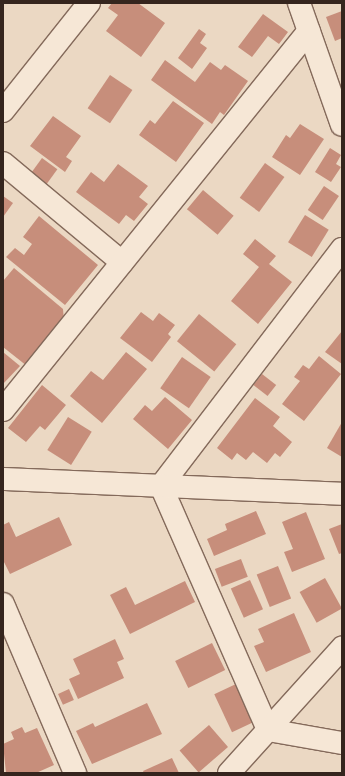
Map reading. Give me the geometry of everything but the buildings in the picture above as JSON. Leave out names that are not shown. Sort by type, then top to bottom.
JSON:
[{"type":"street","points":[[3,111],[88,3]]},
{"type":"street","points":[[299,3],[342,125]]},
{"type":"street","points":[[3,410],[309,31]]},
{"type":"street","points":[[3,163],[122,262]]},
{"type":"street","points":[[161,486],[342,249]]},
{"type":"street","points":[[3,479],[342,494]]},
{"type":"street","points":[[161,486],[268,730]]},
{"type":"street","points":[[3,604],[75,773]]},
{"type":"street","points":[[229,773],[342,648]]},
{"type":"street","points":[[268,730],[342,743]]}]
